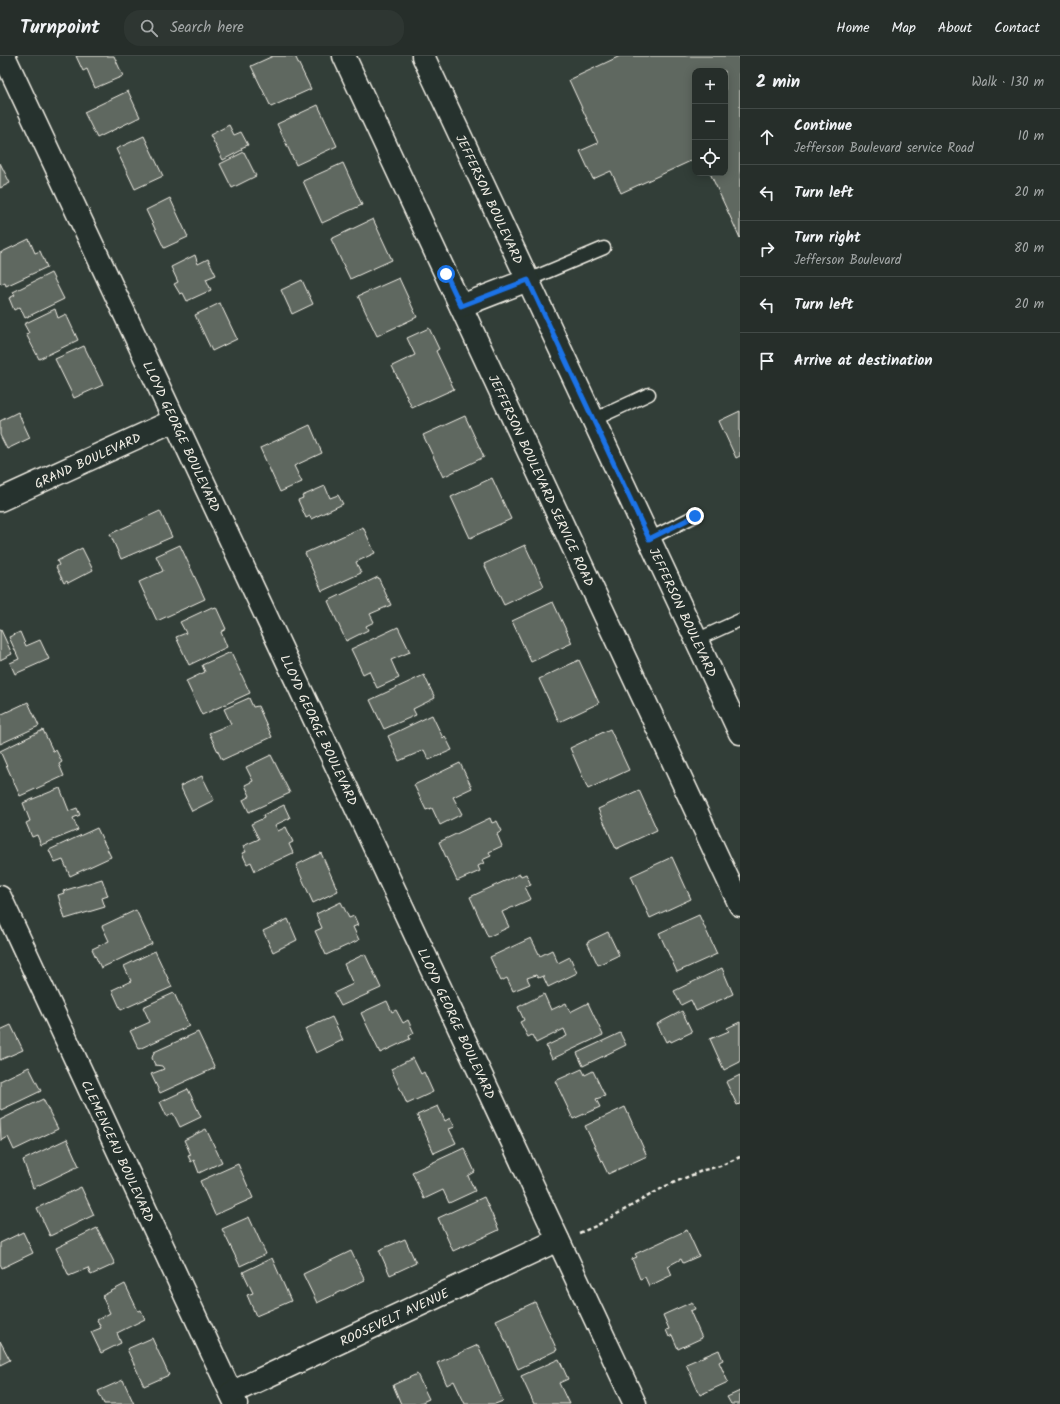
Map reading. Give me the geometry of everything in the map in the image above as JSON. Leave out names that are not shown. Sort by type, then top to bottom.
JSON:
[{"type":"street","name":"LLOYD GEORGE BOULEVARD","points":[[4,56],[175,420],[566,1238],[635,1404]]},
{"type":"street","name":"JEFFERSON BOULEVARD SERVICE ROAD","points":[[344,56],[740,905]]},
{"type":"street","name":"JEFFERSON BOULEVARD","points":[[423,56],[740,733]]},
{"type":"street","points":[[461,306],[528,280]]},
{"type":"street","name":"GRAND BOULEVARD","points":[[0,500],[175,420]]},
{"type":"street","name":"CLEMENCEAU BOULEVARD","points":[[0,897],[233,1399]]},
{"type":"street","name":"ROOSEVELT AVENUE","points":[[233,1399],[566,1238]]},
{"type":"lane","points":[[528,280],[604,248]]},
{"type":"lane","points":[[593,420],[649,394]]},
{"type":"lane","points":[[649,539],[695,516]]},
{"type":"lane","points":[[696,640],[740,620]]},
{"type":"path","points":[[566,1238],[596,1226],[666,1186],[740,1157]]},
{"type":"building","points":[[76,56],[114,56],[123,76],[95,88],[87,69],[83,71]]},
{"type":"building","points":[[273,56],[295,56],[311,89],[271,107],[251,66]]},
{"type":"building","points":[[620,56],[740,56],[740,238],[711,176],[728,176],[728,68],[692,68],[692,160],[621,193],[611,171],[593,179],[580,151],[598,143],[569,80]]},
{"type":"building","points":[[128,91],[140,117],[97,138],[84,112]]},
{"type":"building","points":[[318,105],[337,146],[296,165],[277,124]]},
{"type":"building","points":[[229,125],[234,135],[241,132],[248,145],[241,148],[242,150],[223,160],[210,135]]},
{"type":"building","points":[[144,136],[163,176],[135,189],[116,149]]},
{"type":"building","points":[[244,152],[256,176],[232,188],[220,164]]},
{"type":"building","points":[[0,163],[10,183],[0,188]]},
{"type":"building","points":[[343,163],[362,205],[322,223],[303,181]]},
{"type":"building","points":[[170,198],[188,237],[164,248],[146,210]]},
{"type":"building","points":[[373,219],[392,260],[350,279],[331,239]]},
{"type":"building","points":[[29,239],[35,253],[40,251],[47,267],[6,286],[5,282],[1,284],[0,253]]},
{"type":"building","points":[[195,255],[198,264],[208,259],[216,275],[206,279],[211,290],[187,301],[183,293],[180,294],[174,284],[178,282],[171,267]]},
{"type":"building","points":[[51,273],[64,299],[25,318],[20,307],[14,310],[9,298],[15,295],[13,292]]},
{"type":"building","points":[[399,278],[417,317],[377,336],[358,296]]},
{"type":"building","points":[[302,280],[313,304],[292,314],[281,290]]},
{"type":"building","points":[[220,303],[237,339],[212,351],[195,315]]},
{"type":"building","points":[[55,309],[58,318],[66,314],[78,340],[39,359],[26,334],[29,333],[24,324]]},
{"type":"building","points":[[429,328],[439,349],[436,351],[454,389],[412,408],[392,366],[415,355],[407,338]]},
{"type":"building","points":[[84,346],[103,385],[74,398],[55,359]]},
{"type":"building","points":[[740,411],[740,456],[736,458],[719,421]]},
{"type":"building","points":[[18,412],[30,438],[7,449],[0,435],[0,421]]},
{"type":"building","points":[[465,416],[484,457],[443,477],[423,435]]},
{"type":"building","points":[[310,425],[322,453],[294,466],[302,482],[280,492],[260,448]]},
{"type":"building","points":[[492,478],[511,519],[470,538],[451,497]]},
{"type":"building","points":[[325,486],[330,498],[338,495],[343,504],[311,519],[310,516],[306,518],[298,500],[303,498],[302,496]]},
{"type":"building","points":[[160,511],[172,537],[121,559],[110,534]]},
{"type":"building","points":[[363,527],[375,553],[356,562],[361,573],[322,591],[305,553]]},
{"type":"building","points":[[180,545],[205,599],[157,621],[139,582],[163,571],[156,556]]},
{"type":"building","points":[[525,545],[544,586],[504,605],[484,564]]},
{"type":"building","points":[[82,548],[93,570],[68,583],[67,581],[64,583],[56,567],[59,565],[57,561]]},
{"type":"building","points":[[378,577],[391,605],[370,614],[374,622],[366,626],[368,630],[346,641],[328,601]]},
{"type":"building","points":[[553,602],[572,643],[531,662],[512,621]]},
{"type":"building","points":[[212,607],[216,607],[226,629],[221,632],[227,647],[189,665],[176,637],[186,633],[180,622]]},
{"type":"building","points":[[398,627],[410,652],[391,660],[399,678],[377,688],[369,671],[363,674],[351,649]]},
{"type":"building","points":[[0,630],[12,654],[0,660]]},
{"type":"building","points":[[20,632],[26,646],[40,640],[49,659],[15,674],[10,663],[19,659],[9,637]]},
{"type":"building","points":[[231,652],[250,693],[202,715],[186,681],[205,672],[202,665]]},
{"type":"building","points":[[579,660],[599,703],[559,722],[539,679]]},
{"type":"building","points":[[424,675],[435,698],[413,709],[416,715],[384,729],[370,700]]},
{"type":"building","points":[[249,698],[253,707],[258,706],[272,737],[222,760],[209,733],[231,724],[224,709]]},
{"type":"building","points":[[28,702],[39,726],[0,744],[0,715]]},
{"type":"building","points":[[432,715],[443,738],[445,736],[452,750],[429,760],[424,750],[399,761],[388,736]]},
{"type":"building","points":[[610,729],[629,770],[588,789],[570,748]]},
{"type":"building","points":[[43,730],[53,751],[56,750],[62,762],[59,764],[64,776],[20,796],[0,751]]},
{"type":"building","points":[[271,755],[290,793],[249,812],[243,800],[250,796],[245,785],[253,781],[246,767]]},
{"type":"building","points":[[460,763],[472,788],[453,797],[462,814],[440,825],[432,808],[426,810],[414,785]]},
{"type":"building","points":[[202,776],[214,800],[192,811],[180,786]]},
{"type":"building","points":[[60,788],[69,811],[77,808],[80,815],[73,818],[78,830],[41,845],[37,835],[32,837],[26,823],[30,821],[23,803]]},
{"type":"building","points":[[639,790],[657,830],[616,849],[598,809]]},
{"type":"building","points":[[284,805],[290,818],[275,825],[278,831],[286,827],[293,842],[289,844],[293,853],[255,871],[251,862],[247,864],[242,853],[246,852],[243,846],[259,839],[251,824],[264,818],[263,815]]},
{"type":"building","points":[[490,818],[492,823],[497,821],[502,831],[497,834],[502,846],[489,852],[491,856],[482,860],[484,863],[478,866],[480,871],[457,881],[439,842]]},
{"type":"building","points":[[97,828],[111,857],[70,876],[63,860],[55,863],[49,850]]},
{"type":"building","points":[[321,853],[338,891],[313,903],[296,865]]},
{"type":"building","points":[[672,857],[691,899],[650,918],[631,876]]},
{"type":"building","points":[[520,874],[521,876],[526,874],[531,885],[525,887],[531,899],[502,912],[509,927],[488,937],[470,897]]},
{"type":"building","points":[[102,879],[108,896],[102,898],[105,907],[65,919],[58,895],[64,893],[63,891]]},
{"type":"building","points":[[341,902],[349,918],[354,916],[358,925],[353,927],[359,940],[326,955],[315,931],[322,928],[316,914]]},
{"type":"building","points":[[136,910],[152,944],[101,968],[92,949],[109,941],[102,926]]},
{"type":"building","points":[[699,915],[717,954],[677,972],[659,933]]},
{"type":"building","points":[[288,919],[297,940],[273,952],[263,931]]},
{"type":"building","points":[[608,932],[619,955],[598,965],[587,942]]},
{"type":"building","points":[[531,938],[540,956],[552,950],[558,963],[570,957],[577,973],[548,987],[543,976],[538,978],[536,975],[527,978],[530,984],[513,991],[507,978],[501,981],[490,957]]},
{"type":"building","points":[[155,951],[172,987],[121,1010],[112,990],[131,981],[124,966]]},
{"type":"building","points":[[365,954],[381,988],[341,1006],[334,993],[353,984],[344,964]]},
{"type":"building","points":[[722,968],[733,994],[696,1011],[691,1000],[681,1005],[674,991]]},
{"type":"building","points":[[174,993],[189,1026],[139,1049],[130,1031],[150,1022],[143,1007]]},
{"type":"building","points":[[544,994],[551,1010],[566,1003],[570,1012],[588,1003],[603,1035],[552,1059],[546,1046],[567,1036],[564,1029],[536,1043],[532,1035],[528,1037],[520,1022],[524,1020],[518,1007]]},
{"type":"building","points":[[387,1001],[392,1012],[396,1010],[403,1023],[408,1020],[414,1033],[409,1036],[410,1039],[380,1053],[361,1013]]},
{"type":"building","points":[[682,1011],[692,1032],[671,1042],[670,1040],[666,1042],[657,1024]]},
{"type":"building","points":[[332,1017],[343,1040],[316,1053],[305,1029]]},
{"type":"building","points":[[740,1022],[740,1062],[724,1070],[710,1039],[729,1031],[727,1028]]},
{"type":"building","points":[[11,1025],[23,1050],[0,1060],[0,1030]]},
{"type":"building","points":[[198,1032],[215,1068],[160,1093],[151,1074],[164,1069],[162,1066],[155,1065],[152,1058],[154,1052]]},
{"type":"building","points":[[620,1033],[626,1045],[583,1066],[577,1053]]},
{"type":"building","points":[[413,1058],[421,1074],[424,1072],[433,1092],[407,1104],[391,1069]]},
{"type":"building","points":[[29,1067],[41,1091],[1,1110],[0,1081]]},
{"type":"building","points":[[582,1069],[585,1075],[593,1071],[605,1096],[596,1099],[600,1107],[573,1119],[555,1081]]},
{"type":"building","points":[[740,1075],[740,1104],[737,1105],[726,1082]]},
{"type":"building","points":[[188,1089],[201,1117],[180,1127],[173,1113],[167,1117],[160,1102]]},
{"type":"building","points":[[43,1099],[58,1129],[14,1150],[8,1137],[1,1141],[0,1120]]},
{"type":"building","points":[[438,1106],[445,1121],[450,1118],[455,1127],[449,1129],[456,1143],[434,1153],[417,1115]]},
{"type":"building","points":[[625,1107],[647,1156],[608,1174],[585,1126]]},
{"type":"building","points":[[206,1129],[222,1162],[199,1173],[194,1160],[191,1162],[188,1156],[191,1155],[184,1140]]},
{"type":"building","points":[[67,1139],[79,1166],[33,1188],[23,1160]]},
{"type":"building","points":[[464,1148],[475,1172],[468,1176],[475,1191],[449,1203],[443,1190],[424,1199],[412,1172]]},
{"type":"building","points":[[238,1164],[253,1198],[215,1215],[200,1181]]},
{"type":"building","points":[[81,1187],[94,1215],[50,1236],[37,1208]]},
{"type":"building","points":[[484,1197],[499,1230],[453,1251],[438,1218]]},
{"type":"building","points":[[249,1217],[266,1254],[240,1266],[222,1229]]},
{"type":"building","points":[[97,1228],[115,1264],[91,1275],[88,1268],[69,1276],[56,1248]]},
{"type":"building","points":[[687,1230],[699,1256],[683,1263],[681,1259],[668,1266],[672,1275],[649,1286],[645,1277],[640,1279],[632,1259],[637,1257],[635,1254]]},
{"type":"building","points":[[23,1232],[33,1253],[2,1268],[0,1264],[0,1243]]},
{"type":"building","points":[[405,1239],[416,1263],[390,1275],[379,1250]]},
{"type":"building","points":[[351,1251],[365,1280],[317,1303],[303,1274]]},
{"type":"building","points":[[272,1258],[291,1301],[256,1316],[247,1295],[253,1293],[243,1272]]},
{"type":"building","points":[[125,1284],[138,1311],[141,1310],[145,1319],[117,1333],[121,1343],[101,1353],[91,1332],[101,1328],[97,1320],[110,1313],[102,1296]]},
{"type":"building","points":[[535,1302],[557,1350],[518,1369],[496,1320]]},
{"type":"building","points":[[692,1302],[695,1309],[690,1311],[702,1338],[678,1349],[672,1335],[669,1337],[666,1330],[669,1329],[663,1315]]},
{"type":"building","points":[[152,1338],[169,1375],[144,1386],[127,1349]]},
{"type":"building","points":[[0,1341],[10,1360],[0,1365]]},
{"type":"building","points":[[478,1345],[503,1401],[495,1404],[465,1404],[454,1381],[447,1385],[437,1363]]},
{"type":"building","points":[[719,1350],[723,1360],[719,1362],[728,1382],[700,1395],[686,1364]]},
{"type":"building","points":[[559,1359],[568,1379],[559,1383],[569,1404],[534,1404],[521,1376]]},
{"type":"building","points":[[417,1374],[429,1399],[418,1404],[401,1404],[393,1385]]},
{"type":"building","points":[[123,1380],[134,1404],[104,1404],[98,1391]]},
{"type":"building","points":[[740,1391],[740,1404],[731,1404],[727,1397]]},
{"type":"route","points":[[446,274],[461,306],[528,280],[649,539],[695,516]]}]
